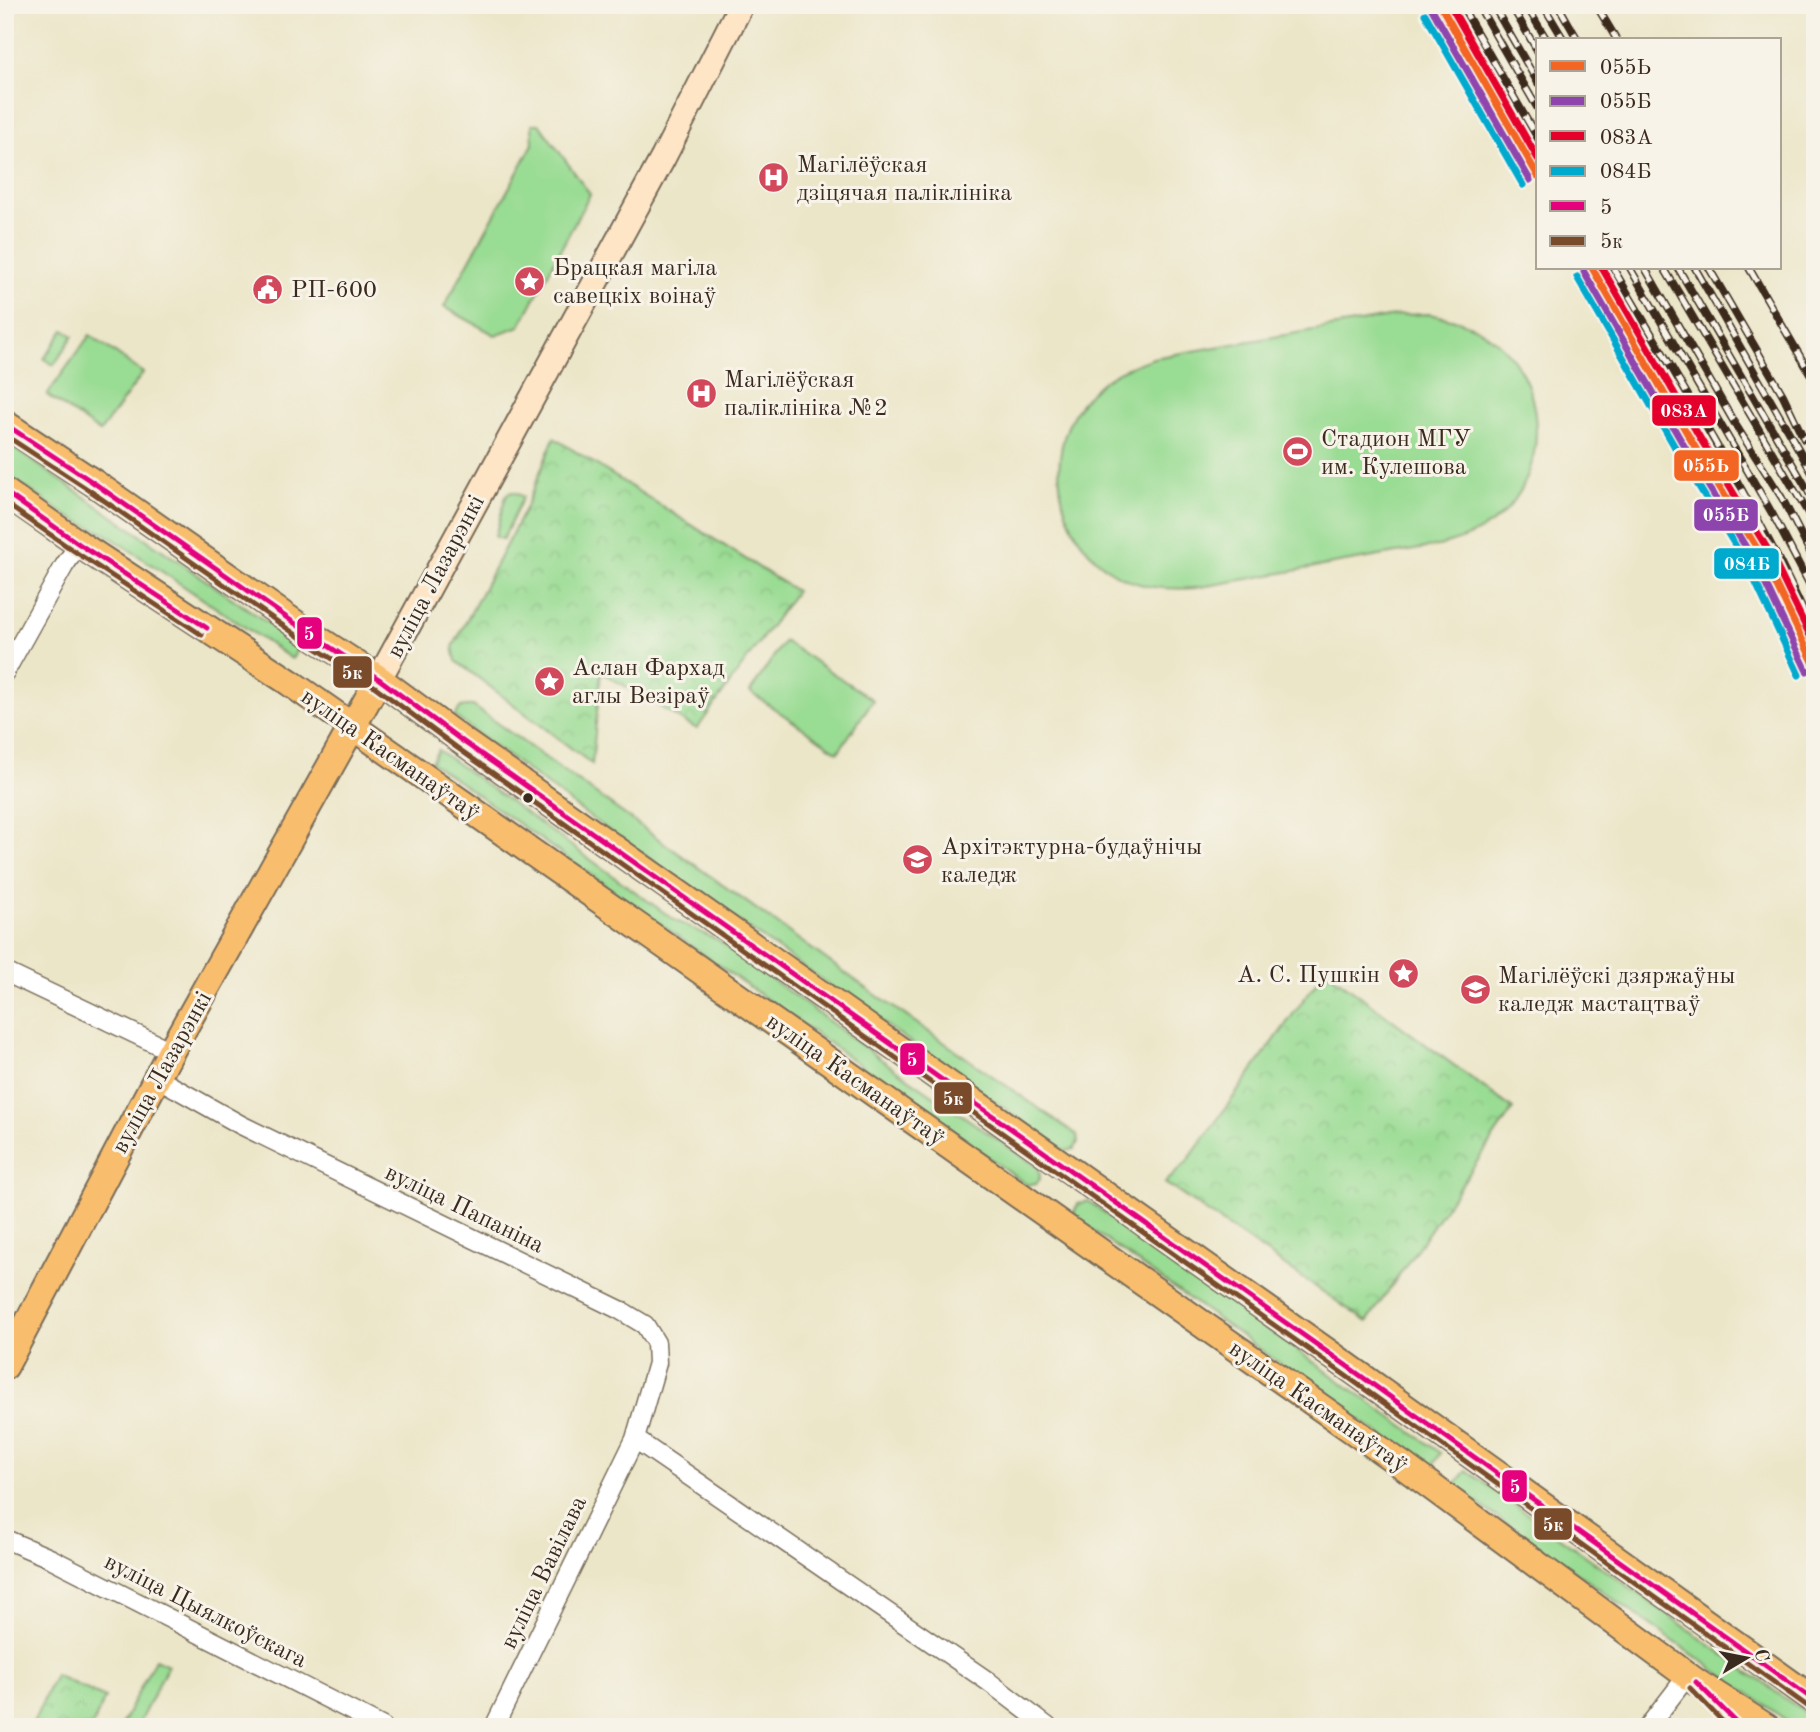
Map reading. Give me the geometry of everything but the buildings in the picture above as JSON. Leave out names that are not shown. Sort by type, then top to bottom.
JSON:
[{"type":"main road","name":"вуліца Лазарэнкі","points":[[5,1366],[171,1051],[353,727],[663,158],[741,5]]},
{"type":"main road","name":"вуліца Касманаўтаў","points":[[5,424],[379,679],[472,748],[1292,1327],[1815,1701]]},
{"type":"main road","name":"вуліца Касманаўтаў","points":[[5,492],[353,727],[1405,1467],[1692,1678],[1766,1727]]},
{"type":"main road","name":"вуліца Касманаўтаў","points":[[1692,1678],[1741,1727]]},
{"type":"street","points":[[5,672],[79,544]]},
{"type":"street","points":[[5,972],[171,1051]]},
{"type":"street","name":"вуліца Папаніна","points":[[157,1078],[242,1125],[620,1310],[645,1325],[656,1343],[657,1363],[635,1439]]},
{"type":"street","points":[[635,1439],[989,1682],[1048,1727]]},
{"type":"street","name":"вуліца Вавілава","points":[[494,1727],[635,1439]]},
{"type":"street","name":"вуліца Цыялкоўскага","points":[[5,1539],[52,1559],[383,1727]]},
{"type":"street","points":[[1648,1727],[1692,1678]]},
{"type":"green space","points":[[532,124],[539,124],[590,194],[520,326],[495,335],[444,307],[533,144]]},
{"type":"green space","name":"Стадион МГУ им. Кулешова","points":[[1429,314],[1465,323],[1485,333],[1506,351],[1522,372],[1532,397],[1536,424],[1534,451],[1527,477],[1515,500],[1484,529],[1443,545],[1195,588],[1172,589],[1139,584],[1108,569],[1088,551],[1073,529],[1059,478],[1061,452],[1068,427],[1081,404],[1112,375],[1153,358],[1400,315]]},
{"type":"green space","points":[[64,330],[73,336],[54,365],[44,359]]},
{"type":"green space","points":[[90,335],[143,373],[100,432],[47,395]]},
{"type":"green space","points":[[554,438],[796,591],[697,729],[601,672],[592,764],[456,661],[453,647],[526,507]]},
{"type":"green space","points":[[5,442],[300,645],[292,659],[106,534],[67,516],[5,473]]},
{"type":"green space","points":[[514,492],[523,497],[503,539],[495,537],[505,499],[508,493]]},
{"type":"green space","points":[[784,641],[873,700],[838,752],[750,692]]},
{"type":"green space","points":[[473,706],[876,995],[1077,1135],[1078,1142],[1074,1149],[1065,1151],[587,815],[454,716],[461,707]]},
{"type":"green space","points":[[438,750],[676,921],[718,940],[882,1060],[1039,1168],[1040,1179],[1027,1185],[431,762]]},
{"type":"green space","points":[[1325,970],[1513,1109],[1367,1322],[1165,1183],[1186,1163]]},
{"type":"green space","points":[[1088,1201],[1441,1453],[1430,1470],[1078,1220],[1074,1212],[1078,1204]]},
{"type":"green space","points":[[1466,1470],[1815,1720],[1815,1727],[1796,1727],[1454,1487]]},
{"type":"green space","points":[[155,1659],[168,1665],[137,1727],[123,1727],[121,1726]]},
{"type":"green space","points":[[55,1675],[105,1698],[92,1727],[31,1727]]},
{"type":"railway","points":[[1461,5],[1536,136]]},
{"type":"railway","points":[[1478,5],[1536,106]]},
{"type":"railway","points":[[1493,5],[1536,80]]},
{"type":"railway","points":[[1511,5],[1536,49]]},
{"type":"railway","points":[[1526,5],[1546,38]]},
{"type":"railway","points":[[1543,5],[1563,38]]},
{"type":"railway","points":[[1558,5],[1577,38]]},
{"type":"railway","points":[[1596,5],[1616,38]]},
{"type":"railway","points":[[1614,270],[1745,495],[1815,637]]},
{"type":"railway","points":[[1631,270],[1773,515],[1815,595]]},
{"type":"railway","points":[[1646,270],[1735,424],[1782,498],[1815,562]]},
{"type":"railway","points":[[1665,270],[1815,525]]},
{"type":"railway","points":[[1679,270],[1815,505]]},
{"type":"railway","points":[[1696,270],[1815,478]]},
{"type":"railway","points":[[1710,270],[1783,395],[1804,439]]},
{"type":"railway","points":[[1750,270],[1815,382]]},
{"type":"transit line","name":"055Ь","points":[[1440,5],[1536,173]]},
{"type":"transit line","name":"083А","points":[[1450,5],[1536,156]]},
{"type":"transit line","name":"055Б","points":[[1432,9],[1530,180]]},
{"type":"transit line","name":"084Б","points":[[1425,14],[1523,185]]},
{"type":"transit line","name":"055Ь","points":[[1593,270],[1695,447],[1763,558],[1815,666]]},
{"type":"transit line","name":"083А","points":[[1603,270],[1770,553],[1815,646]]},
{"type":"transit line","name":"055Б","points":[[1584,272],[1687,451],[1755,562],[1807,671]]},
{"type":"transit line","name":"084Б","points":[[1577,277],[1680,456],[1748,566],[1799,675]]},
{"type":"transit line","name":"5","points":[[5,424],[379,679],[461,740],[1347,1366],[1815,1701]]},
{"type":"transit line","name":"5к","points":[[5,435],[374,686],[456,747],[1342,1373],[1810,1708]]},
{"type":"transit line","name":"5","points":[[5,492],[207,628]]},
{"type":"transit line","name":"5к","points":[[5,503],[202,635]]},
{"type":"transit line","name":"5","points":[[1696,1682],[1741,1727]]},
{"type":"transit line","name":"5к","points":[[1690,1688],[1728,1727]]},
{"type":"place","name":"Магілёўская дзіцячая паліклініка","points":[[774,178]]},
{"type":"place","name":"Брацкая магіла савецкіх воінаў","points":[[530,281]]},
{"type":"place","name":"РП-600","points":[[268,289]]},
{"type":"place","name":"Магілёўская паліклініка №2","points":[[701,393]]},
{"type":"place","name":"Стадион МГУ им. Кулешова","points":[[1298,452]]},
{"type":"place","name":"Аслан Фархад аглы Везіраў","points":[[549,681]]},
{"type":"place","name":"Архітэктурна-будаўнічы каледж","points":[[918,860]]},
{"type":"place","name":"А. С. Пушкін","points":[[1403,974]]},
{"type":"place","name":"Магілёўскі дзяржаўны каледж мастацтваў","points":[[1475,989]]}]
